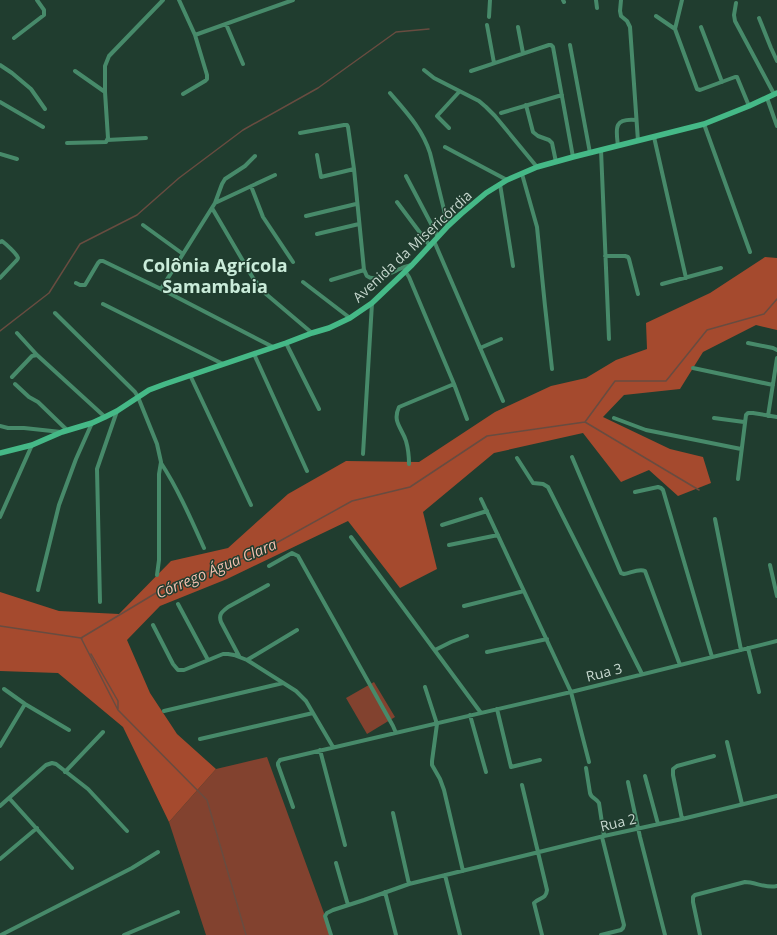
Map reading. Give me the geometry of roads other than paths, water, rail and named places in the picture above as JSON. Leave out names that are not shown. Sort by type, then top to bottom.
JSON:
[{"type":"street","points":[[14,38],[44,15],[44,10],[37,0]]},
{"type":"street","points":[[107,141],[105,66],[109,56],[163,0]]},
{"type":"street","points":[[179,0],[195,35],[207,75],[207,79],[205,81],[183,94]]},
{"type":"street","points":[[195,35],[292,0]]},
{"type":"street","points":[[489,16],[490,0]]},
{"type":"street","points":[[596,0],[597,8]]},
{"type":"street","points":[[621,0],[620,16],[627,21],[630,27],[638,141]]},
{"type":"street","points":[[682,0],[675,28],[697,89],[700,90],[735,77],[738,78],[749,106]]},
{"type":"street","points":[[736,3],[734,15],[735,21],[776,94]]},
{"type":"street","points":[[656,16],[675,28]]},
{"type":"street","points":[[759,18],[770,48],[777,61]]},
{"type":"street","points":[[226,24],[243,64]]},
{"type":"street","points":[[487,25],[494,63]]},
{"type":"street","points":[[518,27],[523,54]]},
{"type":"street","points":[[701,27],[722,82]]},
{"type":"street","points":[[471,71],[551,45],[553,47],[573,157]]},
{"type":"street","points":[[570,45],[590,153]]},
{"type":"street","points":[[0,66],[12,73],[30,89],[45,109]]},
{"type":"street","points":[[424,70],[434,78],[479,101],[486,107],[537,167]]},
{"type":"street","points":[[75,71],[105,92]]},
{"type":"street","points":[[449,128],[437,116],[459,92]]},
{"type":"street","points":[[390,93],[418,127],[426,142],[448,226]]},
{"type":"street","name":"Avenida da Misericórdia","points":[[0,453],[32,445],[64,431],[105,417],[149,390],[329,328],[350,318],[372,303],[412,265],[448,226],[478,200],[507,180],[537,167],[704,124],[776,94]]},
{"type":"street","points":[[501,113],[562,95]]},
{"type":"street","points":[[767,98],[777,126]]},
{"type":"street","points":[[0,102],[43,127]]},
{"type":"street","points":[[526,105],[533,132],[552,143],[556,162]]},
{"type":"street","points":[[618,146],[616,130],[617,125],[626,120],[636,120]]},
{"type":"street","points":[[704,124],[750,252]]},
{"type":"street","points":[[300,133],[344,125],[347,125],[348,127],[354,169],[356,204],[364,270],[366,275],[371,278],[377,278],[412,265]]},
{"type":"street","points":[[654,137],[686,278]]},
{"type":"street","points":[[67,143],[146,138]]},
{"type":"street","points":[[445,147],[507,180]]},
{"type":"street","points":[[601,150],[609,339]]},
{"type":"street","points":[[0,154],[17,159]]},
{"type":"street","points":[[317,155],[321,177],[354,169]]},
{"type":"street","points":[[161,289],[215,203],[225,179],[245,166],[255,156]]},
{"type":"street","points":[[522,174],[536,227],[552,369]]},
{"type":"street","points":[[215,203],[275,175]]},
{"type":"street","points":[[406,176],[436,239],[503,401]]},
{"type":"street","points":[[500,184],[513,266]]},
{"type":"street","points":[[250,186],[263,217],[293,262]]},
{"type":"street","points":[[397,202],[430,246]]},
{"type":"street","points":[[306,216],[356,204]]},
{"type":"street","points":[[212,208],[253,278],[260,287],[266,294],[312,333]]},
{"type":"street","points":[[316,234],[359,224]]},
{"type":"street","points":[[143,225],[183,254]]},
{"type":"street","points":[[0,242],[2,241],[5,243],[18,258],[0,278]]},
{"type":"street","points":[[605,256],[625,256],[630,259],[638,294]]},
{"type":"street","points":[[76,283],[80,286],[86,284],[98,263],[103,261],[273,347]]},
{"type":"street","points":[[662,284],[721,268]]},
{"type":"street","points":[[332,280],[364,270]]},
{"type":"street","points":[[405,271],[454,384],[467,419]]},
{"type":"street","points":[[303,282],[350,318]]},
{"type":"street","points":[[363,454],[372,303]]},
{"type":"street","points":[[103,304],[223,364]]},
{"type":"street","points":[[55,313],[135,392],[158,444],[161,462],[159,474],[159,560],[157,575]]},
{"type":"street","points":[[17,333],[37,355],[105,417]]},
{"type":"street","points":[[480,348],[501,339]]},
{"type":"street","points":[[286,343],[319,409]]},
{"type":"street","points":[[748,343],[777,350]]},
{"type":"street","points":[[254,354],[307,471]]},
{"type":"street","points":[[12,377],[32,356],[37,355]]},
{"type":"street","points":[[768,416],[777,358]]},
{"type":"street","points":[[693,368],[773,385]]},
{"type":"street","points":[[190,375],[251,505]]},
{"type":"street","points":[[15,384],[29,397],[38,402],[64,431]]},
{"type":"street","points":[[409,464],[406,441],[397,423],[396,416],[399,407],[454,384]]},
{"type":"street","points":[[100,602],[97,469],[117,411]]},
{"type":"street","points":[[738,479],[746,415],[748,413],[777,417]]},
{"type":"street","points":[[614,418],[646,430],[741,449]]},
{"type":"street","points":[[714,418],[744,422]]},
{"type":"street","points":[[38,590],[59,506],[76,459],[92,422]]},
{"type":"street","points":[[0,426],[8,428],[64,431]]},
{"type":"street","points":[[0,517],[32,445]]},
{"type":"street","points":[[572,457],[621,573],[624,574],[637,570],[642,570],[645,572],[680,665]]},
{"type":"street","points":[[517,458],[533,483],[543,484],[548,487],[642,674]]},
{"type":"street","points":[[161,462],[204,548]]},
{"type":"street","points":[[635,492],[658,487],[661,487],[663,490],[712,657]]},
{"type":"street","points":[[481,499],[571,692],[589,762]]},
{"type":"street","points":[[442,525],[487,512]]},
{"type":"street","points":[[715,519],[741,650]]},
{"type":"street","points":[[449,544],[498,535]]},
{"type":"street","points":[[351,537],[481,713]]},
{"type":"street","points":[[269,566],[292,553],[298,556],[390,719],[396,733]]},
{"type":"street","points":[[770,565],[777,596]]},
{"type":"street","points":[[239,656],[221,622],[220,614],[228,607],[268,585]]},
{"type":"street","points":[[464,606],[524,591]]},
{"type":"street","points":[[178,604],[208,660]]},
{"type":"street","points":[[154,625],[173,664],[178,670],[184,670],[228,654],[239,656],[247,660],[296,691],[313,713],[333,747]]},
{"type":"street","points":[[247,660],[297,630]]},
{"type":"street","points":[[435,650],[467,636]]},
{"type":"street","points":[[486,652],[547,639]]},
{"type":"street","name":"Rua 3","points":[[293,807],[278,766],[278,762],[280,760],[571,692],[777,641]]},
{"type":"street","points":[[748,648],[759,692]]},
{"type":"street","points":[[164,710],[283,683]]},
{"type":"street","points":[[425,687],[437,724],[432,765],[444,790],[463,871]]},
{"type":"street","points":[[4,689],[25,704],[69,730]]},
{"type":"street","points":[[0,746],[25,704]]},
{"type":"street","points":[[497,709],[511,767],[540,760]]},
{"type":"street","points":[[200,739],[313,713]]},
{"type":"street","points":[[470,715],[486,772]]},
{"type":"street","points":[[65,772],[103,732]]},
{"type":"street","points":[[727,742],[742,804]]},
{"type":"street","points":[[320,750],[345,845]]},
{"type":"street","points":[[682,819],[672,773],[673,769],[677,766],[714,756]]},
{"type":"street","points":[[0,806],[52,763],[56,764],[93,793],[126,831]]},
{"type":"street","points":[[586,768],[590,795],[599,802],[603,836],[624,925],[624,928],[621,930],[601,935]]},
{"type":"street","points":[[645,776],[658,824]]},
{"type":"street","points":[[628,782],[665,935]]},
{"type":"street","points":[[522,785],[547,890],[546,896],[538,899],[534,903],[542,935]]},
{"type":"street","name":"Rua 2","points":[[331,935],[326,916],[327,912],[408,884],[603,836],[777,796]]},
{"type":"street","points":[[9,798],[72,868]]},
{"type":"street","points":[[393,813],[408,884]]},
{"type":"street","points":[[0,859],[37,828]]},
{"type":"street","points":[[1,935],[132,868],[158,852]]},
{"type":"street","points":[[336,863],[348,905]]},
{"type":"street","points":[[445,875],[460,935]]},
{"type":"street","points":[[700,935],[693,904],[694,895],[745,882],[773,887],[777,886]]},
{"type":"street","points":[[385,892],[396,935]]},
{"type":"street","points":[[124,935],[178,912]]},
{"type":"waterway","points":[[0,331],[49,293],[80,244],[137,215],[179,178],[243,130],[318,88],[396,32],[429,29]]},
{"type":"waterway","points":[[585,422],[615,381],[666,381],[707,330],[764,314],[777,299]]},
{"type":"waterway","name":"Córrego Água Clara","points":[[246,935],[207,800],[118,710],[81,638],[166,587],[260,552],[352,501],[410,487],[487,436],[585,422],[699,490]]},
{"type":"waterway","points":[[0,626],[82,639]]},
{"type":"waterway","points":[[91,654],[118,701],[118,709]]},
{"type":"district","name":"Colônia Agrícola Samambaia","points":[[215,275]]}]
